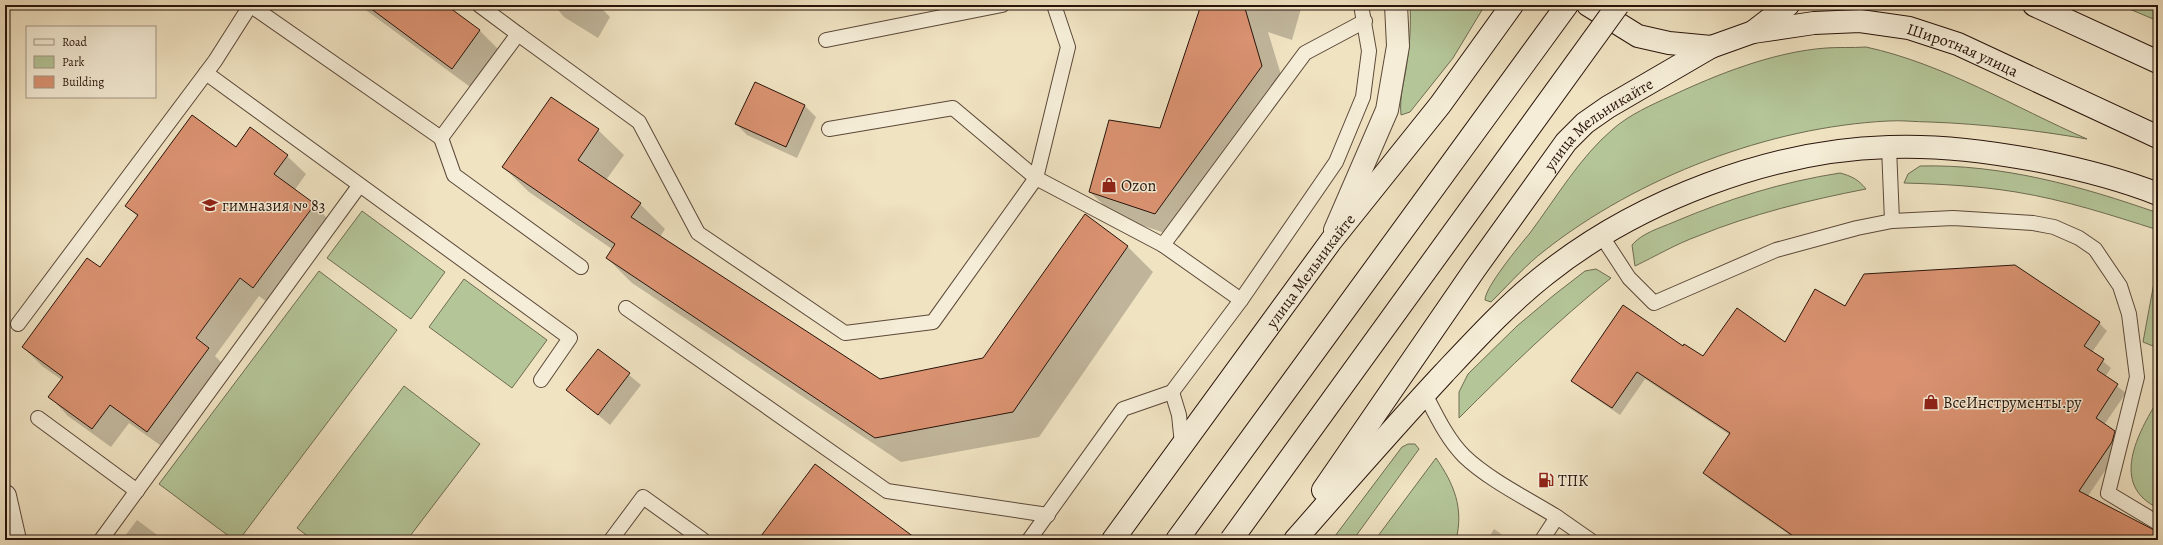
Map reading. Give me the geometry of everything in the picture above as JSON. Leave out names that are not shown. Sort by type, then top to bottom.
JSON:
[{"type":"main road","points":[[1331,241],[1387,110],[1398,46],[1396,5]]},
{"type":"main road","name":"улица Мельникайте","points":[[1114,540],[1182,444],[1331,241],[1440,105],[1512,5]]},
{"type":"main road","points":[[1177,540],[1567,5]]},
{"type":"main road","points":[[1588,5],[1638,36],[1669,43],[1711,47],[1753,32],[1788,5]]},
{"type":"main road","points":[[1231,540],[1618,5]]},
{"type":"main road","points":[[2034,5],[2158,62]]},
{"type":"main road","name":"Широтная улица","points":[[1753,32],[1814,22],[1880,22],[1934,34],[1965,47],[2158,138]]},
{"type":"main road","name":"улица Мельникайте","points":[[1289,540],[1475,269],[1566,142],[1585,123],[1608,107],[1711,47]]},
{"type":"main road","points":[[1294,540],[1485,329],[1545,274],[1601,236],[1643,212],[1686,193],[1732,177],[1813,155],[1889,146],[1946,147],[2000,154],[2104,176],[2158,194]]},
{"type":"main road","points":[[5,496],[15,540]]},
{"type":"lane","points":[[18,324],[206,73],[250,5],[441,138],[454,175],[581,268]]},
{"type":"lane","points":[[479,5],[639,122],[698,233],[845,333],[933,322],[1036,178],[1068,47],[1054,5]]},
{"type":"lane","points":[[826,40],[1002,5]]},
{"type":"lane","points":[[1029,540],[1123,410],[1172,392],[1241,300],[1336,162],[1363,97],[1369,51],[1361,5]]},
{"type":"lane","points":[[1163,245],[1305,53],[1365,21]]},
{"type":"lane","points":[[441,138],[518,34]]},
{"type":"lane","points":[[206,73],[359,186],[570,338],[541,380]]},
{"type":"lane","points":[[828,129],[953,108],[1036,178],[1163,245],[1241,300]]},
{"type":"lane","points":[[1889,146],[1892,221]]},
{"type":"lane","points":[[101,540],[359,186]]},
{"type":"lane","points":[[1601,236],[1629,278],[1654,303],[1776,250],[1857,228],[1892,221],[1953,218],[2033,223],[2054,227],[2079,238],[2095,249],[2120,286],[2129,314],[2137,377],[2108,493],[2158,523]]},
{"type":"lane","points":[[626,308],[887,491],[1048,515]]},
{"type":"lane","points":[[1172,392],[1179,415],[1182,444]]},
{"type":"lane","points":[[1425,394],[1449,438],[1464,456],[1485,473],[1557,517],[1590,540]]},
{"type":"lane","points":[[38,418],[137,491]]},
{"type":"lane","points":[[611,540],[643,497],[703,540]]},
{"type":"lane","points":[[1542,540],[1557,517]]},
{"type":"green space","points":[[1410,5],[1485,5],[1453,58],[1410,112],[1401,115],[1401,95],[1410,41]]},
{"type":"green space","points":[[1666,5],[1729,5],[1698,9]]},
{"type":"green space","points":[[2120,5],[2158,5],[2158,21]]},
{"type":"green space","points":[[1866,47],[1923,64],[1951,75],[2087,139],[1989,126],[1893,121],[1843,125],[1797,133],[1752,145],[1707,160],[1663,179],[1621,200],[1581,224],[1544,251],[1525,267],[1491,302],[1485,300],[1497,276],[1579,165],[1601,140],[1626,119],[1656,103],[1708,80],[1766,59],[1806,50]]},
{"type":"green space","points":[[1920,166],[1951,166],[2011,173],[2100,194],[2158,213],[2158,230],[2088,208],[2034,195],[1974,187],[1904,183],[1908,174]]},
{"type":"green space","points":[[1840,173],[1854,178],[1866,189],[1760,214],[1718,228],[1674,246],[1635,266],[1632,245],[1641,237],[1652,231],[1715,206],[1756,192],[1797,181]]},
{"type":"green space","points":[[362,211],[445,272],[411,319],[327,258]]},
{"type":"green space","points":[[2158,261],[2158,348],[2143,342]]},
{"type":"green space","points":[[1596,269],[1611,278],[1552,328],[1459,418],[1459,392],[1468,374],[1517,326],[1554,295],[1585,271]]},
{"type":"green space","points":[[319,271],[397,330],[239,540],[234,540],[159,484]]},
{"type":"green space","points":[[464,279],[547,340],[512,388],[429,327]]},
{"type":"green space","points":[[404,386],[480,444],[407,540],[313,540],[297,528]]},
{"type":"green space","points":[[2158,400],[2158,508],[2143,498],[2135,486],[2131,472],[2132,458],[2136,443],[2150,413]]},
{"type":"green space","points":[[1408,444],[1415,444],[1419,449],[1353,540],[1332,540],[1402,447]]},
{"type":"green space","points":[[1436,458],[1448,477],[1456,497],[1459,517],[1456,540],[1375,540]]},
{"type":"building","points":[[366,5],[446,5],[480,30],[452,69]]},
{"type":"building","points":[[1201,5],[1244,5],[1262,66],[1155,214],[1089,192],[1109,120],[1160,128]]},
{"type":"building","points":[[755,82],[805,105],[786,147],[735,124]]},
{"type":"building","points":[[551,97],[599,129],[578,160],[641,203],[631,217],[880,379],[983,358],[1085,214],[1128,246],[1013,412],[875,438],[606,258],[615,244],[502,167]]},
{"type":"building","points":[[192,115],[236,147],[250,127],[288,155],[274,174],[315,204],[253,288],[240,278],[196,338],[209,348],[147,432],[110,405],[92,429],[48,397],[63,377],[22,347],[87,258],[100,267],[138,215],[125,206]]},
{"type":"building","points":[[2015,265],[2100,322],[2084,346],[2104,359],[2097,370],[2118,384],[2096,418],[2115,431],[2112,442],[2079,491],[2158,532],[2158,540],[1799,540],[1703,473],[1730,433],[1637,372],[1612,408],[1571,381],[1623,305],[1683,346],[1684,344],[1703,356],[1737,308],[1785,342],[1815,289],[1845,306],[1864,274]]},
{"type":"building","points":[[598,349],[630,373],[598,415],[566,390]]},
{"type":"building","points":[[815,464],[918,540],[758,540]]},
{"type":"place","name":"Ozon","points":[[1109,185]]},
{"type":"place","name":"гимназия № 83","points":[[210,205]]},
{"type":"place","name":"ВсеИнструменты.ру","points":[[1931,402]]},
{"type":"place","name":"ТПК","points":[[1546,480]]}]
